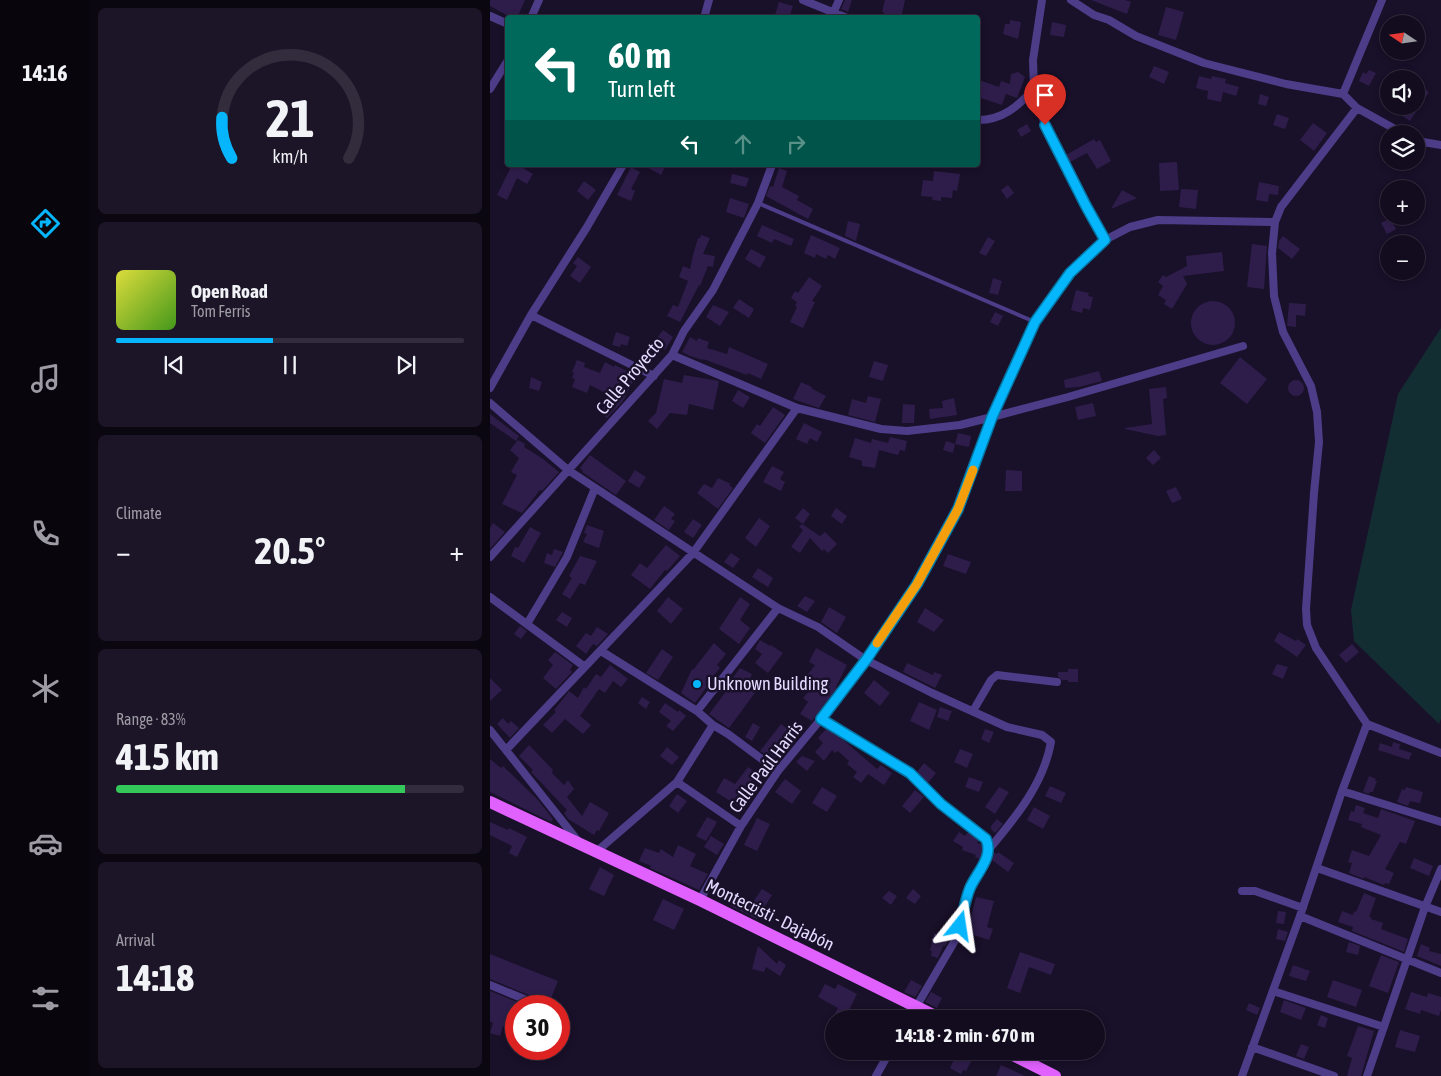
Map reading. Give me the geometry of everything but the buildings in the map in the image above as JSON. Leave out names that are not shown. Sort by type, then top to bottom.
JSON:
[{"type":"main road","name":"Montecristi - Dajabón","points":[[490,802],[700,900],[924,1010]]},
{"type":"main road","points":[[1024,1060],[1055,1076]]},
{"type":"street","points":[[532,15],[539,0]]},
{"type":"street","points":[[705,15],[709,0]]},
{"type":"street","points":[[803,0],[832,15],[839,0]]},
{"type":"street","points":[[1042,0],[1033,60],[1034,89],[1045,125],[1105,240]]},
{"type":"street","points":[[1071,0],[1136,36],[1204,62],[1286,84],[1343,94],[1356,108],[1387,125]]},
{"type":"street","points":[[1343,94],[1382,0]]},
{"type":"street","points":[[490,16],[505,23]]},
{"type":"street","points":[[490,89],[505,65]]},
{"type":"street","points":[[980,120],[1002,116],[1017,107],[1034,89]]},
{"type":"street","points":[[1356,108],[1281,207],[1275,222],[1272,253],[1274,296],[1284,332],[1311,386],[1317,412],[1319,442],[1306,608],[1307,626],[1316,648],[1367,724],[1441,753]]},
{"type":"street","points":[[1425,142],[1441,145]]},
{"type":"street","points":[[490,388],[531,315],[587,227],[622,167]]},
{"type":"street","name":"Calle Proyecto","points":[[490,557],[672,355],[684,332],[713,290],[758,203],[771,167]]},
{"type":"street","name":"Calle Paúl Harris","points":[[700,900],[741,826],[778,771],[866,660],[917,584],[958,509],[992,417],[1035,322],[1070,273],[1105,240],[1130,227],[1158,220],[1275,222]]},
{"type":"street","points":[[531,315],[654,376]]},
{"type":"street","points":[[672,355],[797,408],[881,429],[907,431],[960,425],[992,417],[1243,346]]},
{"type":"street","points":[[490,403],[568,470],[778,608],[818,627],[866,660],[1007,727],[1042,735],[1051,742],[1049,754],[1034,789],[990,848],[970,889],[957,937],[914,1010]]},
{"type":"street","points":[[506,750],[693,553],[797,408]]},
{"type":"street","points":[[527,624],[567,557],[595,488]]},
{"type":"street","points":[[490,597],[585,667]]},
{"type":"street","points":[[697,712],[778,608]]},
{"type":"street","points":[[601,651],[697,712],[778,771]]},
{"type":"street","points":[[973,711],[991,680],[998,675],[1057,682]]},
{"type":"street","points":[[821,719],[910,773],[941,804],[986,839],[990,848]]},
{"type":"street","points":[[1242,1076],[1302,912],[1342,791],[1367,724]]},
{"type":"street","points":[[596,852],[677,782],[713,725]]},
{"type":"street","points":[[490,730],[582,846]]},
{"type":"street","points":[[677,782],[741,826]]},
{"type":"street","points":[[1342,791],[1441,822]]},
{"type":"street","points":[[1317,868],[1441,912]]},
{"type":"street","points":[[1367,1076],[1441,869]]},
{"type":"street","points":[[1242,891],[1256,891],[1441,973]]},
{"type":"street","points":[[490,985],[514,995]]},
{"type":"street","points":[[1273,991],[1384,1027]]},
{"type":"street","points":[[1252,1048],[1334,1076]]},
{"type":"street","points":[[876,1076],[885,1060]]},
{"type":"lane","points":[[758,203],[1035,322]]},
{"type":"green space","points":[[1441,328],[1441,719],[1439,724],[1354,641],[1351,610],[1398,394]]},
{"type":"slow traffic","points":[[877,643],[917,584],[958,509],[973,470]]},
{"type":"place","name":"Unknown Building","points":[[697,684]]},
{"type":"route","points":[[960,926],[970,889],[990,848],[986,839],[941,804],[910,773],[821,719],[866,660],[917,584],[958,509],[992,417],[1035,322],[1070,273],[1105,240],[1045,125]]}]
